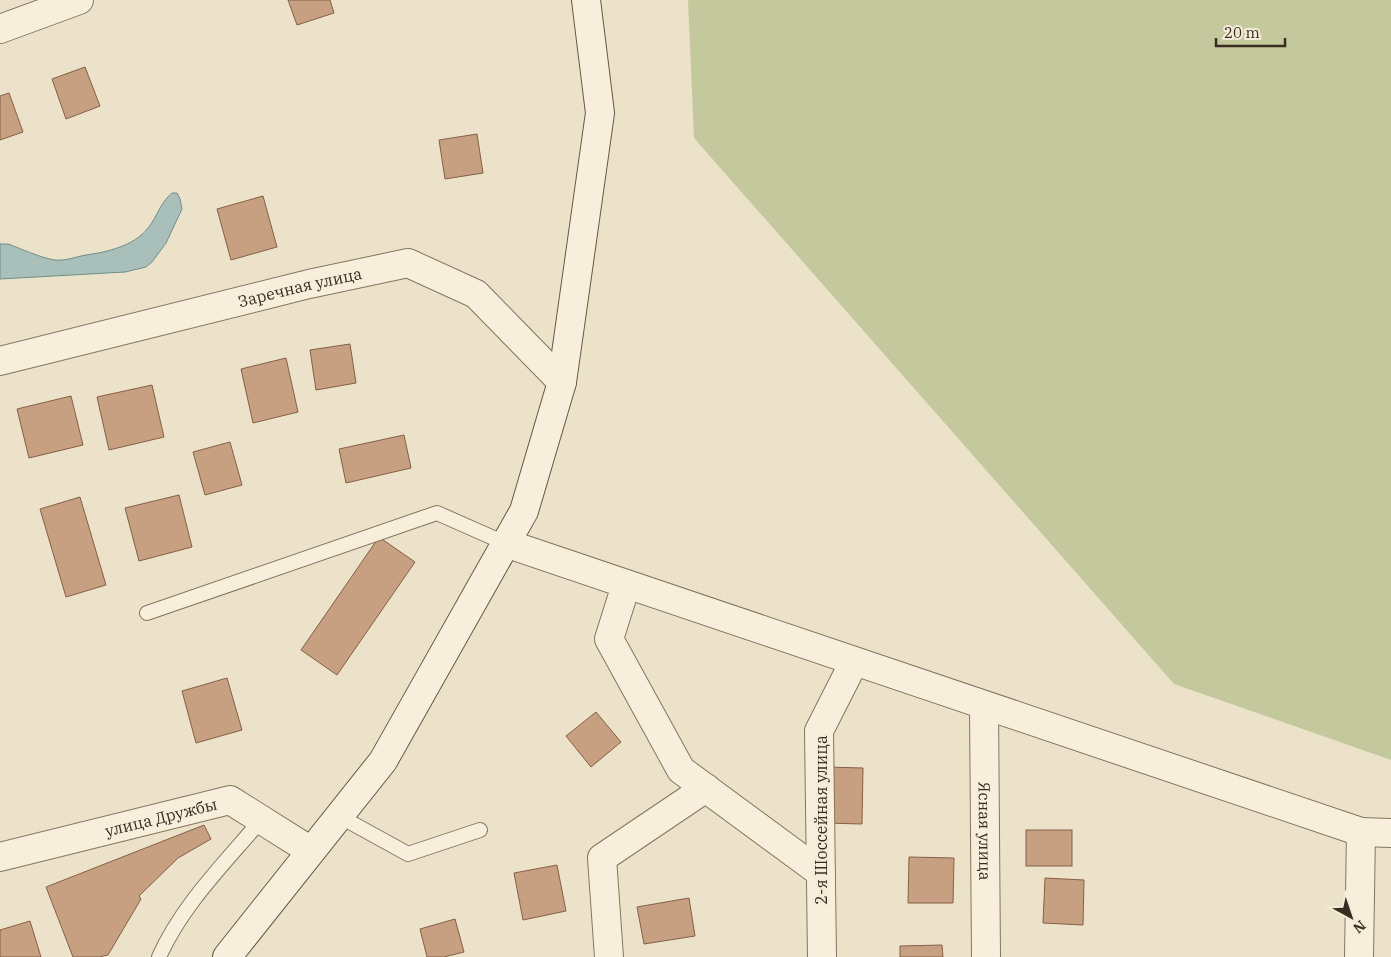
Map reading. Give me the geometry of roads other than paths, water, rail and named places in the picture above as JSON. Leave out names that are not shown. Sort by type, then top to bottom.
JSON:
[{"type":"street","points":[[0,29],[79,0]]},
{"type":"street","points":[[227,957],[383,762],[524,511],[562,382],[600,113],[586,0]]},
{"type":"street","name":"Заречная улица","points":[[0,362],[309,284],[408,263],[476,294],[562,382]]},
{"type":"street","points":[[505,543],[1361,832],[1391,833]]},
{"type":"street","points":[[626,584],[609,639],[681,770],[821,873]]},
{"type":"street","name":"2-я Шоссейная улица","points":[[822,957],[819,731],[854,662]]},
{"type":"street","name":"Ясная улица","points":[[984,706],[986,957]]},
{"type":"street","points":[[609,957],[602,858],[706,788]]},
{"type":"street","name":"улица Дружбы","points":[[0,857],[230,800],[311,851]]},
{"type":"street","points":[[1359,957],[1361,832]]},
{"type":"lane","points":[[147,613],[437,513],[505,543]]},
{"type":"lane","points":[[339,816],[408,854],[480,830]]},
{"type":"lane","points":[[159,957],[166,940],[192,902],[261,820]]},
{"type":"water","points":[[172,193],[177,193],[182,209],[166,243],[146,267],[125,272],[0,279],[0,244],[8,244],[55,260],[111,250],[128,244],[142,234],[151,224],[164,201]]}]
